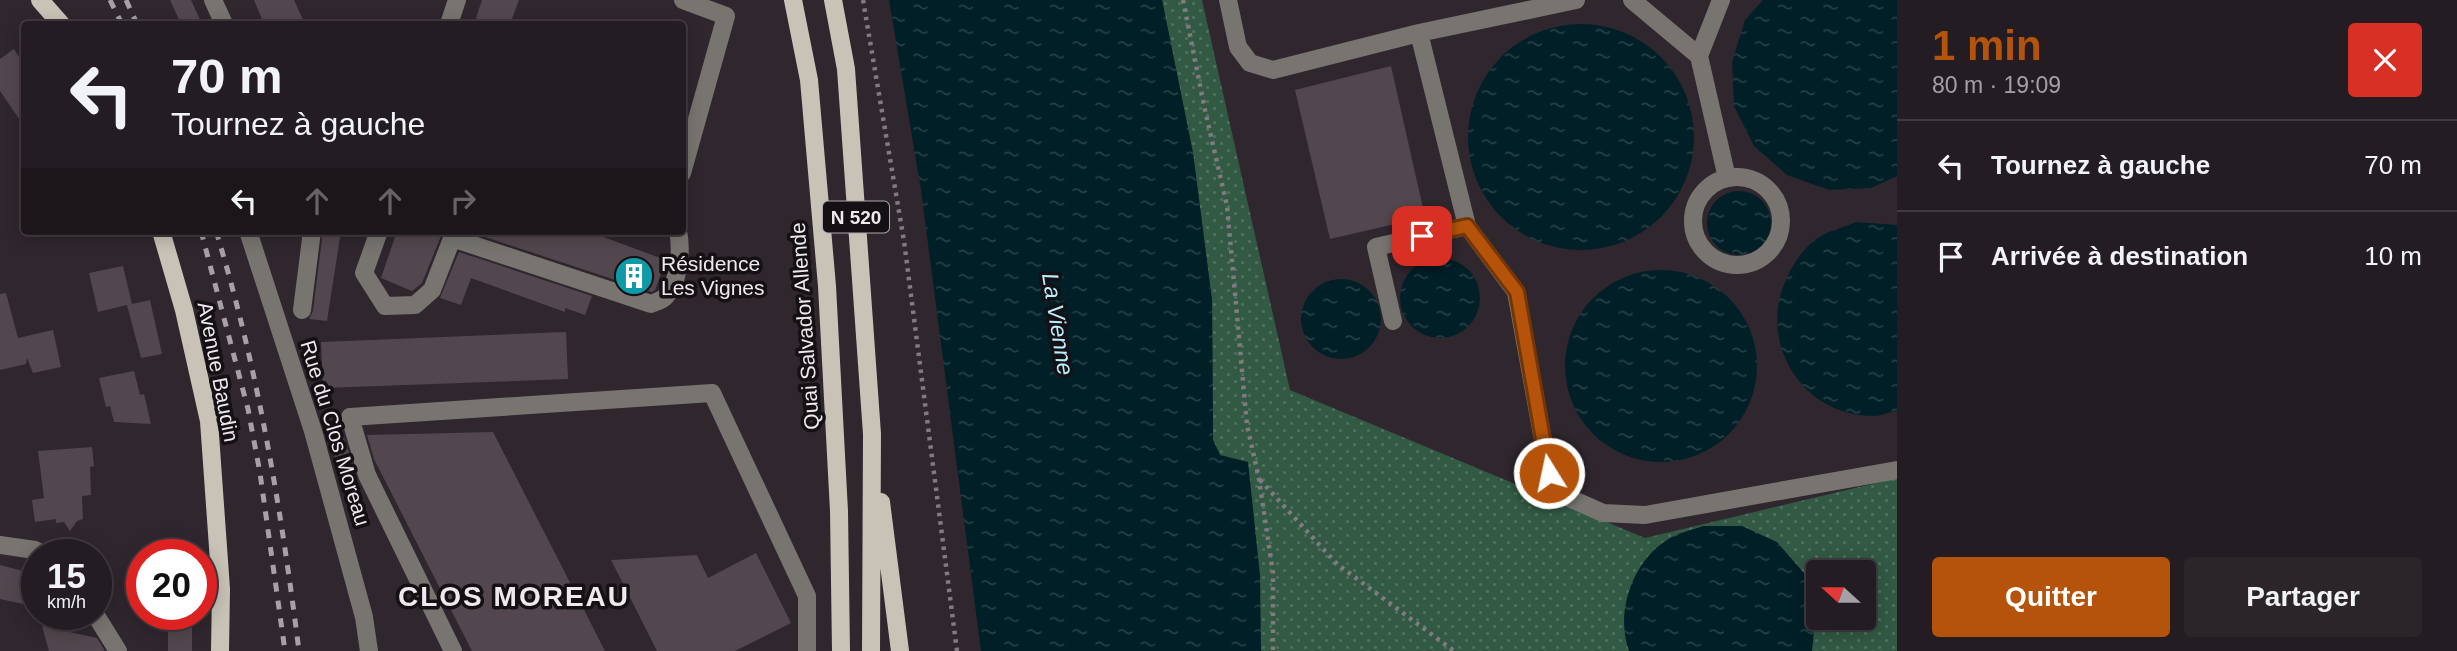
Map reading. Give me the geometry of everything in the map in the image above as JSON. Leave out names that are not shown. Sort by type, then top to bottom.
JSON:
[{"type":"main road","points":[[40,0],[58,21]]},
{"type":"main road","name":"Quai Salvador Allende","points":[[793,0],[809,80],[827,286],[839,511],[841,651]]},
{"type":"main road","name":"N 520","points":[[833,0],[846,69],[872,434],[871,651]]},
{"type":"main road","name":"Avenue Baudin","points":[[162,235],[184,310],[209,421],[221,589],[220,651]]},
{"type":"main road","points":[[872,434],[900,651]]},
{"type":"street","points":[[213,0],[222,21]]},
{"type":"street","points":[[450,21],[457,0]]},
{"type":"street","points":[[683,0],[726,16],[686,159]]},
{"type":"street","points":[[1228,0],[1238,47],[1250,64],[1273,70],[1419,33],[1576,0]]},
{"type":"street","points":[[1632,0],[1699,56]]},
{"type":"street","points":[[1721,0],[1699,56],[1727,178]]},
{"type":"street","points":[[1419,33],[1467,226],[1517,292],[1549,473],[1566,497],[1602,513],[1644,515],[1897,470]]},
{"type":"street","points":[[1727,178],[1743,178],[1757,182],[1778,204],[1782,219],[1780,234],[1773,248],[1761,258],[1747,264],[1732,265],[1717,260],[1705,251],[1697,238],[1693,223],[1702,195],[1714,184],[1727,178]]},
{"type":"street","points":[[1393,321],[1376,247],[1467,226]]},
{"type":"street","name":"Rue du Clos Moreau","points":[[249,235],[313,430],[364,617],[369,651]]},
{"type":"street","points":[[302,310],[311,235]]},
{"type":"street","points":[[378,235],[364,272],[385,306],[415,305],[432,290],[453,235]]},
{"type":"street","points":[[456,235],[652,304],[665,298],[675,283],[678,235]]},
{"type":"street","points":[[453,651],[367,475],[350,417],[712,393],[807,596],[807,651]]},
{"type":"street","points":[[0,545],[21,548]]},
{"type":"street","points":[[105,630],[118,651]]},
{"type":"path","points":[[863,0],[904,241],[957,651]]},
{"type":"path","points":[[1183,0],[1227,206],[1247,425],[1259,479],[1273,573],[1273,651]]},
{"type":"path","points":[[1259,479],[1338,564],[1454,651]]},
{"type":"green space","points":[[1162,0],[1202,0],[1290,390],[1645,538],[1897,478],[1897,651],[1256,651],[1220,455],[1213,440],[1212,300],[1193,153]]},
{"type":"water","name":"La Vienne","points":[[889,0],[1162,0],[1193,153],[1212,300],[1213,440],[1220,455],[1248,462],[1260,575],[1261,651],[981,651],[921,190]]},
{"type":"water","points":[[1763,0],[1897,0],[1897,176],[1871,188],[1829,190],[1787,175],[1754,146],[1734,106],[1732,62],[1745,20]]},
{"type":"water","points":[[1570,24],[1592,24],[1634,37],[1653,49],[1669,65],[1686,94],[1694,137],[1686,180],[1669,209],[1653,225],[1624,242],[1592,250],[1570,250],[1528,237],[1509,225],[1493,209],[1476,180],[1468,148],[1468,126],[1481,84],[1493,65],[1509,49],[1538,32]]},
{"type":"water","points":[[1733,191],[1745,191],[1762,200],[1769,211],[1769,235],[1762,246],[1745,255],[1733,255],[1721,250],[1712,241],[1707,229],[1707,217],[1712,205],[1721,196]]},
{"type":"water","points":[[1856,222],[1897,225],[1897,411],[1876,416],[1851,413],[1828,405],[1809,391],[1794,374],[1783,353],[1778,330],[1778,306],[1785,282],[1799,256],[1821,236]]},
{"type":"water","points":[[1440,258],[1455,261],[1468,270],[1477,283],[1480,298],[1477,313],[1468,326],[1455,335],[1440,338],[1425,335],[1412,326],[1403,313],[1400,298],[1403,283],[1412,270],[1425,261]]},
{"type":"water","points":[[1661,270],[1698,278],[1729,298],[1749,329],[1757,366],[1749,403],[1729,434],[1698,454],[1661,462],[1624,454],[1593,434],[1573,403],[1565,366],[1573,329],[1593,298],[1624,278]]},
{"type":"water","points":[[1341,279],[1356,282],[1369,291],[1378,304],[1381,319],[1378,334],[1369,347],[1356,356],[1341,359],[1326,356],[1313,347],[1304,334],[1301,319],[1304,304],[1313,291],[1326,282]]},
{"type":"water","points":[[1703,526],[1742,526],[1777,542],[1804,573],[1806,630],[1814,630],[1812,651],[1629,651],[1624,621],[1626,605],[1636,575],[1644,561],[1655,550],[1680,534]]},
{"type":"building","points":[[170,0],[191,0],[201,21],[180,21]]},
{"type":"building","points":[[254,0],[294,0],[304,21],[263,21]]},
{"type":"building","points":[[482,0],[519,0],[511,21],[475,21]]},
{"type":"building","points":[[14,49],[21,60],[21,122],[0,91],[0,59]]},
{"type":"building","points":[[1391,66],[1425,217],[1330,239],[1295,90]]},
{"type":"building","points":[[322,235],[340,235],[327,321],[309,319],[313,311]]},
{"type":"building","points":[[396,235],[441,235],[422,283],[412,291],[381,278]]},
{"type":"building","name":"Résidence Les Vignes","points":[[479,235],[598,235],[666,260],[652,292]]},
{"type":"building","points":[[459,252],[592,296],[585,315],[565,308],[565,312],[471,278],[461,305],[440,298]]},
{"type":"building","points":[[123,266],[132,304],[150,300],[162,354],[141,358],[127,305],[98,312],[89,273]]},
{"type":"building","points":[[6,293],[18,338],[53,330],[61,367],[33,373],[27,358],[26,364],[0,370],[0,294]]},
{"type":"building","points":[[566,332],[568,379],[323,388],[321,342]]},
{"type":"building","points":[[134,371],[140,395],[144,394],[151,424],[114,422],[110,406],[106,407],[99,378]]},
{"type":"building","points":[[493,432],[605,651],[472,651],[374,459],[367,435]]},
{"type":"building","points":[[331,435],[343,435],[351,459],[335,460]]},
{"type":"building","points":[[92,447],[94,466],[90,467],[91,495],[82,496],[83,519],[77,521],[70,531],[64,522],[56,523],[56,519],[35,522],[32,500],[44,498],[38,451]]},
{"type":"building","points":[[756,553],[791,623],[735,651],[657,651],[611,560],[697,555],[708,578]]},
{"type":"building","points":[[0,565],[21,570],[21,604],[0,599]]},
{"type":"building","points":[[43,630],[60,630],[97,638],[105,651],[49,651]]},
{"type":"building","points":[[168,630],[192,630],[192,651],[168,651]]},
{"type":"railway","points":[[110,0],[120,21]]},
{"type":"railway","points":[[126,0],[136,21]]},
{"type":"railway","points":[[202,235],[248,409],[260,473],[285,651]]},
{"type":"railway","points":[[217,235],[244,334],[267,439],[299,651]]},
{"type":"place","name":"Résidence Les Vignes","points":[[634,276]]},
{"type":"district","name":"CLOS MOREAU","points":[[514,596]]},
{"type":"route","points":[[1422,236],[1467,226],[1517,292],[1549,473]]}]
